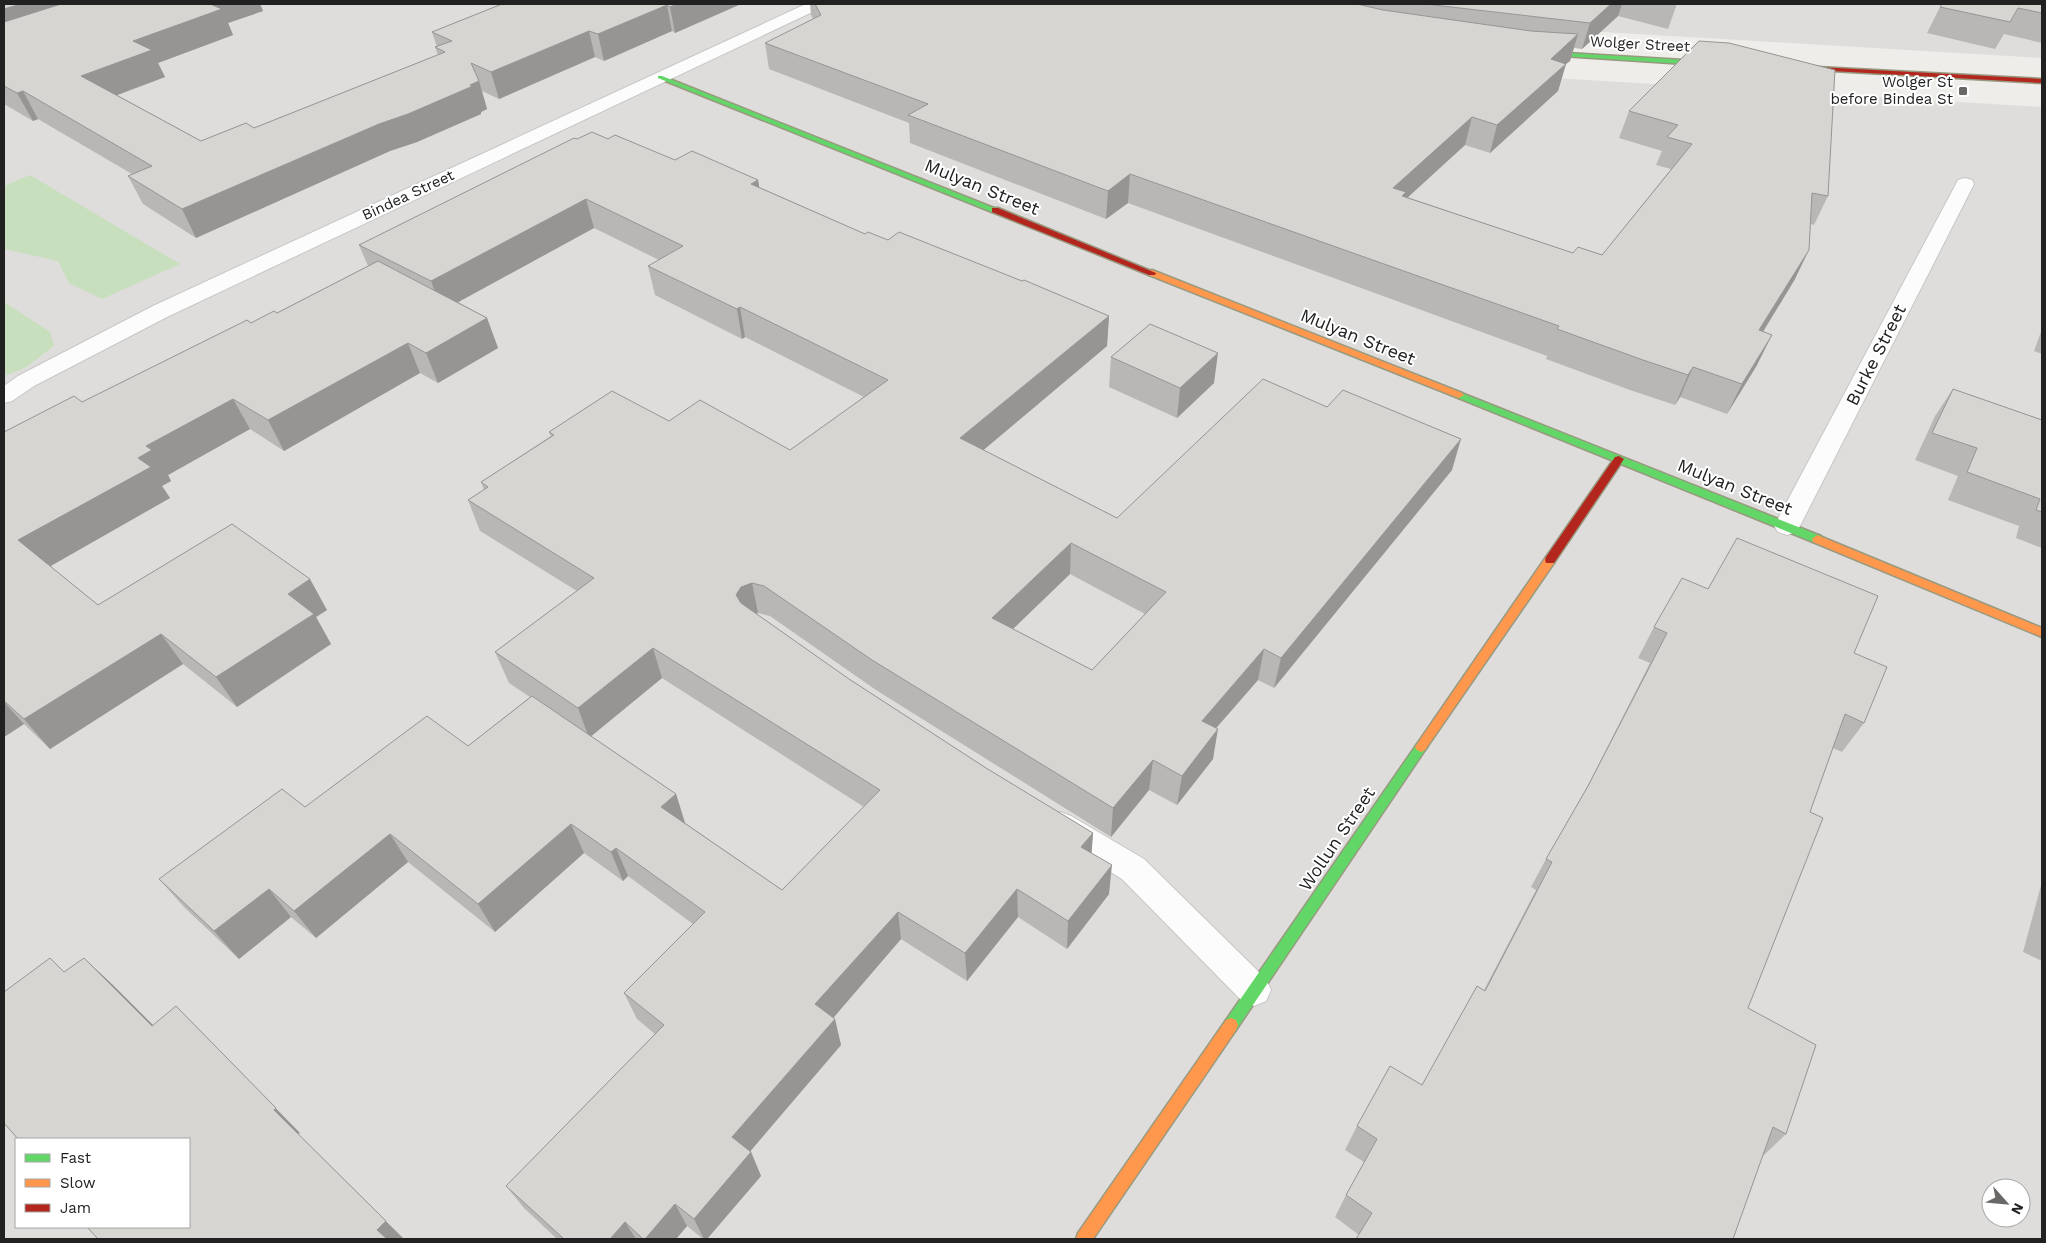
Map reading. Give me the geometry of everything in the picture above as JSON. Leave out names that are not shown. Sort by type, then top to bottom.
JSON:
[{"type":"street","name":"Bindea Street","points":[[4,396],[26,381],[160,311],[818,4]]},
{"type":"street","name":"Wolger Street","points":[[1525,52],[1729,64]]},
{"type":"street","points":[[1788,68],[2042,81]]},
{"type":"street","name":"Mulyan Street","points":[[660,77],[1787,526],[2042,633]]},
{"type":"street","name":"Burke Street","points":[[1787,526],[1965,184]]},
{"type":"street","name":"Wollun Street","points":[[1084,1239],[1619,459]]},
{"type":"street","points":[[1040,813],[1132,869],[1254,990]]},
{"type":"shaded area","points":[[4,4],[1189,4],[1417,70],[2042,107],[2042,1239],[4,1239]]},
{"type":"shaded area","points":[[1354,4],[2042,4],[2042,58],[1417,21]]},
{"type":"green space","points":[[30,175],[180,264],[102,299],[69,283],[58,261],[4,249],[4,186]]},
{"type":"green space","points":[[4,302],[50,332],[54,346],[25,368],[4,376]]},
{"type":"building","points":[[4,4],[21,4],[4,9]]},
{"type":"building","points":[[61,4],[210,4],[222,9],[133,41],[152,50],[81,76],[201,141],[246,123],[254,128],[445,52],[435,47],[452,41],[432,32],[502,4],[677,4],[670,7],[667,5],[598,34],[589,31],[491,72],[471,63],[479,81],[470,85],[473,86],[408,114],[379,124],[182,209],[128,176],[152,166],[23,91],[17,93],[4,86],[4,22]]},
{"type":"building","points":[[815,4],[1357,4],[1383,10],[1531,31],[1578,34],[1551,59],[1566,64],[1497,125],[1472,117],[1393,188],[1406,192],[1402,196],[1573,253],[1578,247],[1602,255],[1692,144],[1667,137],[1678,125],[1629,111],[1699,41],[1729,43],[1835,70],[1828,196],[1812,193],[1809,250],[1759,330],[1772,335],[1742,384],[1693,367],[1688,375],[1557,329],[1559,326],[1130,174],[1108,191],[908,115],[928,104],[765,43],[821,15]]},
{"type":"building","points":[[1425,4],[1611,4],[1590,23]]},
{"type":"building","points":[[1942,4],[2042,4],[2042,13],[2018,8],[2010,22],[1940,7]]},
{"type":"building","points":[[592,132],[608,139],[615,135],[675,160],[692,151],[758,180],[751,184],[865,234],[868,232],[888,240],[899,232],[1022,281],[1024,280],[1109,316],[960,438],[1117,518],[1263,379],[1327,407],[1343,390],[1461,439],[1281,658],[1264,649],[1202,721],[1218,729],[1182,776],[1153,760],[1113,808],[872,660],[764,586],[752,583],[741,587],[736,595],[741,603],[849,679],[986,768],[1093,833],[1081,847],[1112,865],[1068,921],[1017,889],[965,953],[898,912],[815,1004],[835,1019],[732,1137],[751,1152],[694,1219],[675,1204],[645,1239],[625,1222],[610,1239],[564,1239],[506,1186],[664,1025],[624,993],[705,912],[616,848],[611,852],[571,824],[478,904],[390,834],[294,911],[269,889],[214,931],[159,879],[282,789],[305,807],[427,716],[468,746],[532,696],[676,794],[661,807],[782,890],[880,790],[653,648],[578,708],[495,652],[594,578],[468,500],[488,487],[481,482],[554,435],[549,432],[612,391],[669,421],[700,400],[790,450],[888,380],[740,307],[737,309],[648,266],[683,246],[586,199],[431,281],[359,245],[574,138],[577,139]],"holes":[[[1071,543],[1166,592],[1092,670],[992,618]]]},
{"type":"building","points":[[378,261],[487,318],[426,353],[408,343],[268,420],[233,399],[146,446],[152,450],[138,458],[151,467],[18,540],[98,605],[232,524],[310,579],[288,594],[314,614],[216,677],[161,634],[24,719],[4,701],[4,432],[74,396],[82,402],[247,320],[251,323],[274,311],[277,313]]},
{"type":"building","points":[[1150,324],[1218,353],[1180,388],[1111,357]]},
{"type":"building","points":[[1953,389],[2042,420],[2042,512],[2036,510],[2040,499],[1967,472],[1977,448],[1932,433]]},
{"type":"building","points":[[1737,538],[1878,596],[1854,653],[1887,667],[1864,723],[1845,714],[1810,812],[1823,818],[1748,1008],[1816,1045],[1786,1134],[1773,1127],[1733,1239],[1356,1239],[1372,1213],[1346,1195],[1377,1139],[1357,1126],[1390,1066],[1422,1085],[1477,986],[1485,991],[1552,862],[1546,859],[1588,786],[1667,633],[1654,627],[1682,578],[1708,589]]},
{"type":"building","points":[[50,958],[64,972],[84,958],[152,1026],[176,1006],[276,1108],[274,1110],[386,1221],[377,1230],[387,1239],[98,1239],[88,1228],[190,1228],[190,1138],[17,1138],[4,1123],[4,992]]},
{"type":"traffic: fast","points":[[1534,53],[1716,64]]},
{"type":"traffic: fast","points":[[660,77],[995,210]]},
{"type":"traffic: fast","points":[[1459,395],[1817,539]]},
{"type":"traffic: fast","points":[[1231,1025],[1421,747]]},
{"type":"traffic: slow","points":[[1152,273],[1459,395]]},
{"type":"traffic: slow","points":[[1817,539],[2042,633]]},
{"type":"traffic: slow","points":[[1421,747],[1550,560]]},
{"type":"traffic: slow","points":[[1084,1239],[1231,1025]]},
{"type":"traffic: jam","points":[[1799,68],[2042,81]]},
{"type":"traffic: jam","points":[[995,210],[1152,273]]},
{"type":"traffic: jam","points":[[1550,560],[1619,459]]},
{"type":"place","name":"Wolger St before Bindea St","points":[[1963,91]]}]
